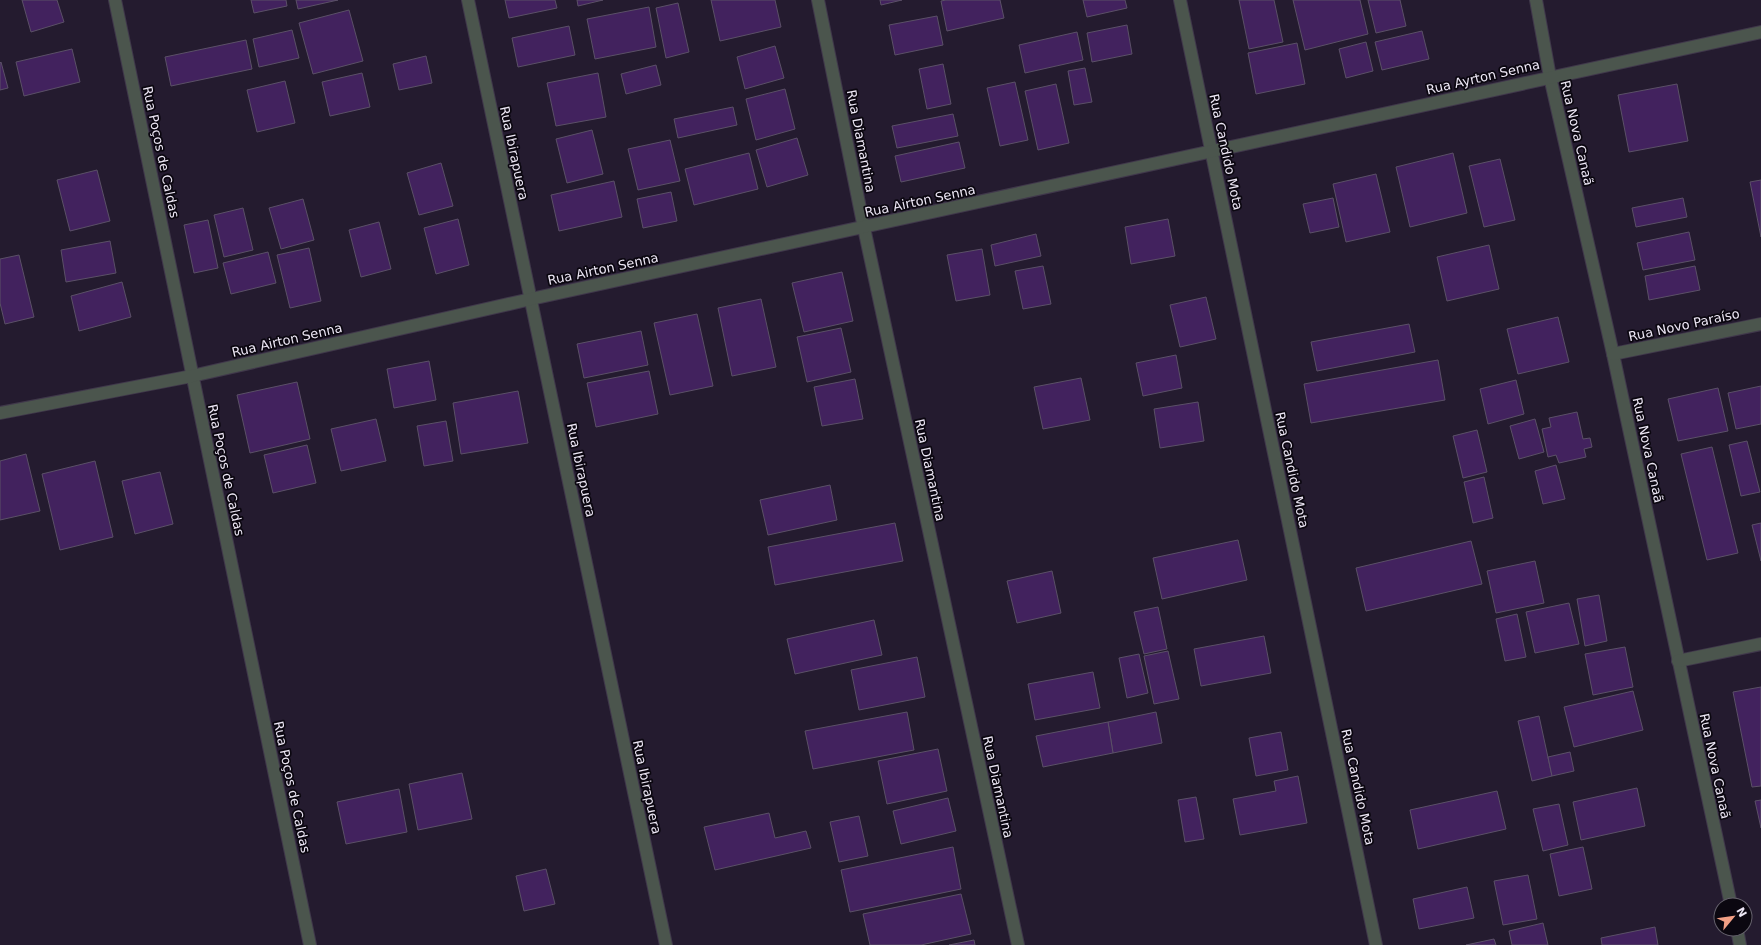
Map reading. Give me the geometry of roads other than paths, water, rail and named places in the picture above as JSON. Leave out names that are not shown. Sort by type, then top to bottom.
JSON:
[{"type":"street","name":"Rua Poços de Caldas","points":[[115,0],[310,945]]},
{"type":"street","name":"Rua Ibirapuera","points":[[468,0],[666,945]]},
{"type":"street","name":"Rua Diamantina","points":[[818,0],[864,228],[1018,945]]},
{"type":"street","name":"Rua Candido Mota","points":[[1180,0],[1376,945]]},
{"type":"street","name":"Rua Nova Canaã","points":[[1536,0],[1550,77],[1613,354],[1729,897]]},
{"type":"street","name":"Rua Ayrton Senna","points":[[1211,152],[1761,32]]},
{"type":"street","name":"Rua Airton Senna","points":[[0,413],[192,376],[531,299],[1211,152]]},
{"type":"street","name":"Rua Novo Paraíso","points":[[1613,354],[1761,324]]},
{"type":"street","points":[[1678,661],[1761,644]]}]
